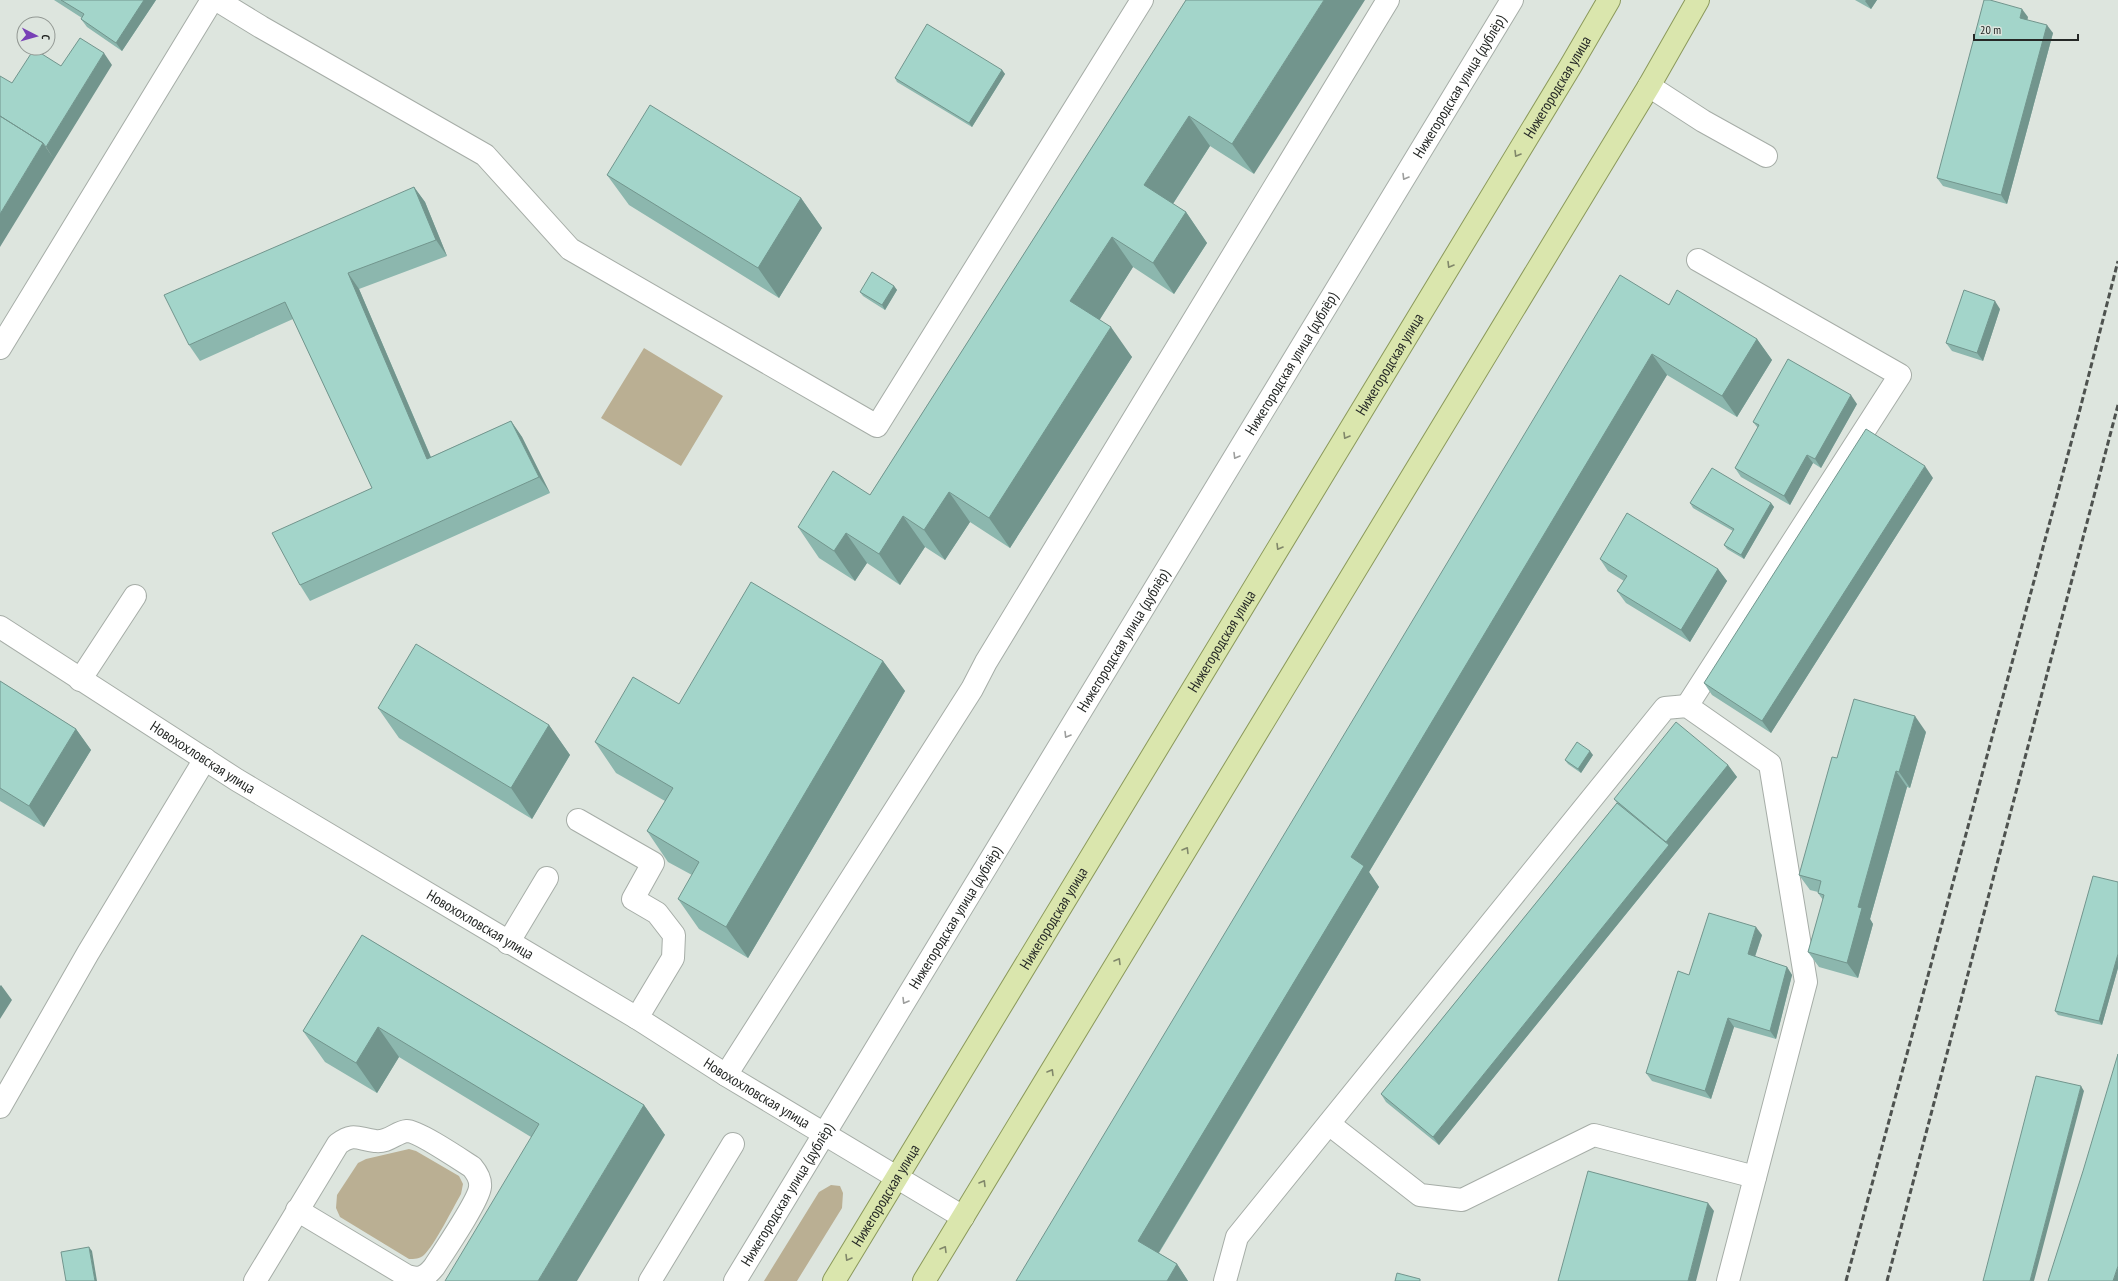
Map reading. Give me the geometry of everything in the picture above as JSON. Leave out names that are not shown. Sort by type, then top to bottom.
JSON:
[{"type":"main road","name":"Нижегородская улица","points":[[834,1281],[1570,67],[1608,0]]},
{"type":"main road","points":[[924,1281],[1649,86],[1698,0]]},
{"type":"street","points":[[0,348],[212,0]]},
{"type":"street","points":[[217,0],[261,27],[485,155],[570,249],[877,426],[1142,0]]},
{"type":"street","points":[[726,1075],[972,689],[986,662],[1388,0]]},
{"type":"street","name":"Нижегородская улица (дублёр)","points":[[735,1281],[1512,0]]},
{"type":"street","points":[[1649,86],[1703,121],[1766,156]]},
{"type":"street","points":[[1687,706],[1900,375],[1698,260]]},
{"type":"street","points":[[80,680],[135,596]]},
{"type":"street","name":"Новохохловская улица","points":[[0,627],[80,680],[205,759],[508,943],[636,1018],[726,1075],[897,1176],[963,1217]]},
{"type":"street","points":[[1225,1281],[1237,1237],[1665,708],[1687,706],[1770,764],[1806,982],[1728,1281]]},
{"type":"street","points":[[0,1107],[88,953],[205,759]]},
{"type":"street","points":[[578,820],[653,863],[633,899],[657,914],[674,935],[673,958],[636,1018]]},
{"type":"street","points":[[508,943],[547,878]]},
{"type":"street","points":[[1328,1124],[1420,1195],[1462,1200],[1594,1135],[1755,1177]]},
{"type":"street","points":[[255,1281],[297,1210],[338,1144],[351,1136],[384,1141],[402,1132],[416,1133],[472,1167],[478,1175],[480,1183],[477,1197],[434,1267],[425,1276],[419,1278],[407,1276],[297,1210]]},
{"type":"street","points":[[650,1281],[733,1144]]},
{"type":"shaded area","points":[[644,348],[723,396],[681,466],[601,418]]},
{"type":"shaded area","points":[[409,1149],[416,1151],[459,1176],[463,1184],[461,1194],[433,1244],[422,1256],[411,1259],[340,1217],[336,1208],[337,1195],[358,1163],[366,1159]]},
{"type":"shaded area","points":[[831,1185],[840,1186],[843,1193],[842,1208],[797,1281],[764,1281],[819,1192]]},
{"type":"building","points":[[61,0],[144,0],[116,43],[81,19],[84,14]]},
{"type":"building","points":[[1186,0],[1324,0],[1232,144],[1189,116],[1144,185],[1186,212],[1153,263],[1112,237],[1070,301],[1111,327],[989,518],[949,492],[924,530],[903,516],[879,554],[846,533],[834,551],[798,527],[833,471],[870,495]]},
{"type":"building","points":[[1984,0],[1990,0],[2022,9],[2020,18],[2047,25],[2001,195],[1937,178]]},
{"type":"building","points":[[927,24],[1002,70],[969,123],[895,78]]},
{"type":"building","points":[[80,38],[104,53],[46,147],[43,143],[0,116],[0,76],[12,83],[29,56],[45,56],[61,66]]},
{"type":"building","points":[[650,105],[801,198],[758,268],[607,175]]},
{"type":"building","points":[[0,116],[43,143],[0,214]]},
{"type":"building","points":[[414,187],[436,240],[348,273],[427,459],[511,421],[539,477],[300,585],[272,533],[372,488],[285,302],[189,345],[164,295]]},
{"type":"building","points":[[872,272],[894,286],[882,305],[860,292]]},
{"type":"building","points":[[1620,275],[1669,305],[1677,290],[1757,339],[1722,396],[1652,354],[1351,857],[1364,866],[1138,1241],[1177,1264],[1167,1281],[1016,1281]]},
{"type":"building","points":[[1964,290],[1995,301],[1977,353],[1946,343]]},
{"type":"building","points":[[1788,359],[1851,395],[1815,459],[1807,455],[1784,496],[1735,468],[1759,425],[1753,422]]},
{"type":"building","points":[[1866,429],[1925,466],[1762,721],[1704,683]]},
{"type":"building","points":[[1712,468],[1771,503],[1741,555],[1724,545],[1734,529],[1690,503]]},
{"type":"building","points":[[1627,513],[1718,569],[1681,630],[1617,591],[1627,576],[1600,559]]},
{"type":"building","points":[[751,582],[883,661],[726,927],[678,899],[699,862],[647,831],[673,788],[595,742],[633,677],[679,704]]},
{"type":"building","points":[[416,644],[549,725],[511,788],[378,708]]},
{"type":"building","points":[[0,681],[76,729],[29,806],[0,788]]},
{"type":"building","points":[[1854,699],[1915,716],[1899,772],[1896,771],[1858,907],[1862,908],[1847,963],[1808,952],[1824,895],[1818,893],[1821,881],[1799,875],[1832,757],[1837,758]]},
{"type":"building","points":[[1676,722],[1728,765],[1666,842],[1614,799]]},
{"type":"building","points":[[1577,742],[1590,751],[1578,769],[1565,760]]},
{"type":"building","points":[[1617,803],[1669,845],[1433,1137],[1381,1094]]},
{"type":"building","points":[[2093,876],[2118,882],[2118,954],[2099,1021],[2055,1011]]},
{"type":"building","points":[[1709,913],[1756,927],[1748,954],[1787,967],[1770,1031],[1728,1018],[1705,1091],[1646,1073],[1678,971],[1689,975]]},
{"type":"building","points":[[362,935],[644,1105],[538,1281],[445,1281],[539,1124],[378,1027],[356,1063],[303,1031]]},
{"type":"building","points":[[2118,1054],[2118,1266],[2113,1281],[2048,1281],[2083,1171]]},
{"type":"building","points":[[2036,1076],[2081,1086],[2030,1281],[1983,1281]]},
{"type":"building","points":[[1588,1171],[1708,1203],[1688,1281],[1558,1281]]},
{"type":"building","points":[[89,1247],[95,1281],[66,1281],[61,1252]]},
{"type":"building","points":[[1397,1273],[1420,1279],[1420,1281],[1395,1281]]},
{"type":"railway","points":[[1846,1281],[2078,417],[2118,261]]},
{"type":"railway","points":[[1887,1281],[2118,405]]}]
